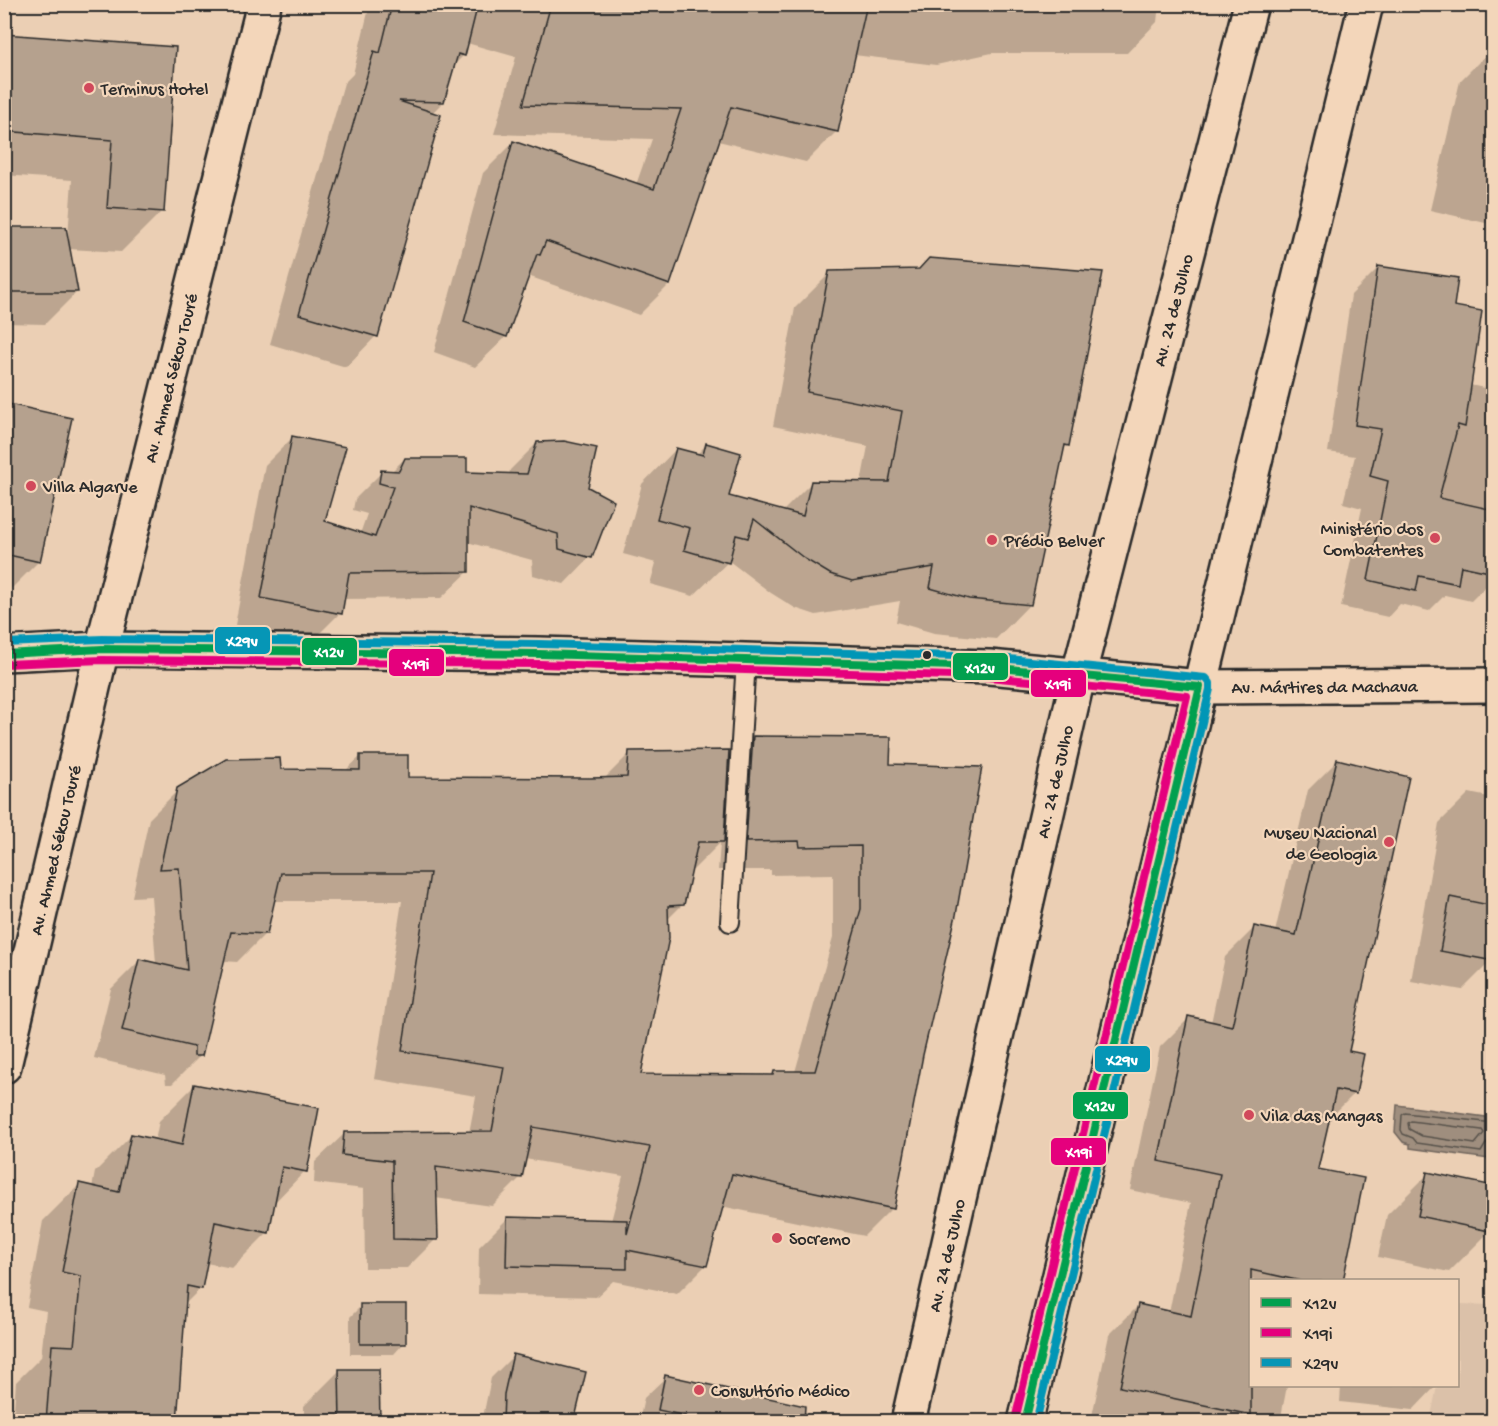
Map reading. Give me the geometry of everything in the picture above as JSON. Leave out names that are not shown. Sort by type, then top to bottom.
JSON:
[{"type":"main road","name":"Av. Ahmed Sékou Touré","points":[[4,1066],[102,649],[264,4]]},
{"type":"main road","name":"Av. 24 de Julho","points":[[908,1422],[1078,677],[1251,4]]},
{"type":"main road","points":[[1025,1422],[1366,4]]},
{"type":"main road","name":"Av. Mártires da Machava","points":[[4,654],[102,649],[540,654],[989,667],[1200,687],[1494,685]]},
{"type":"lane","points":[[730,922],[746,660]]},
{"type":"shaded area","points":[[1459,1304],[1493,1305],[1493,1421],[1430,1421],[1437,1387],[1459,1387]]},
{"type":"water","points":[[1397,1105],[1493,1118],[1489,1159],[1410,1148],[1410,1144],[1403,1142],[1395,1132]]},
{"type":"building","points":[[392,4],[478,4],[465,56],[458,54],[444,102],[399,101],[441,115],[378,337],[299,314],[374,51],[380,53]]},
{"type":"building","points":[[551,4],[867,4],[838,132],[731,107],[670,285],[546,241],[540,255],[537,254],[507,337],[464,322],[513,141],[654,189],[681,109],[523,105]]},
{"type":"building","name":"Terminus Hotel","points":[[4,34],[176,47],[164,212],[107,208],[112,140],[4,131]]},
{"type":"building","points":[[4,227],[66,227],[78,292],[4,292]]},
{"type":"building","points":[[929,258],[1103,272],[1069,446],[1065,445],[1031,605],[969,599],[930,588],[934,567],[852,581],[830,574],[805,559],[754,519],[748,538],[736,535],[729,563],[684,550],[690,528],[657,519],[676,448],[703,455],[706,443],[741,453],[729,496],[803,516],[811,481],[889,482],[902,411],[807,392],[829,271],[919,269]]},
{"type":"building","points":[[1378,266],[1458,278],[1454,306],[1482,311],[1465,427],[1458,425],[1439,498],[1494,510],[1494,573],[1461,566],[1458,584],[1419,576],[1416,591],[1368,580],[1388,481],[1370,476],[1381,429],[1355,425]]},
{"type":"building","name":"Villa Algarve","points":[[4,403],[72,418],[40,562],[4,554]]},
{"type":"building","points":[[292,436],[346,447],[325,521],[375,537],[393,487],[379,483],[381,470],[399,471],[405,458],[467,458],[467,472],[527,474],[537,442],[564,441],[597,448],[588,487],[614,501],[592,558],[559,549],[558,534],[469,508],[469,572],[349,573],[342,614],[261,598]]},
{"type":"building","points":[[753,736],[891,737],[890,764],[982,767],[956,915],[923,1055],[894,1209],[732,1174],[707,1266],[627,1250],[627,1269],[506,1266],[507,1217],[627,1220],[627,1234],[650,1147],[533,1127],[522,1178],[436,1167],[438,1240],[393,1239],[392,1161],[342,1155],[344,1132],[492,1131],[504,1067],[402,1051],[430,873],[281,873],[267,934],[231,932],[202,1056],[194,1056],[194,1047],[122,1030],[139,959],[187,970],[179,868],[160,869],[177,788],[226,759],[280,758],[281,769],[360,770],[360,755],[408,755],[408,777],[590,778],[627,777],[629,751],[729,750],[724,842],[698,842],[684,905],[668,906],[669,938],[641,1074],[773,1075],[774,1071],[815,1071],[861,909],[861,846],[800,847],[799,841],[746,842]]},
{"type":"building","points":[[1337,759],[1409,777],[1349,1051],[1364,1054],[1356,1094],[1336,1090],[1318,1169],[1364,1178],[1343,1279],[1292,1279],[1251,1270],[1251,1279],[1249,1279],[1249,1387],[1251,1387],[1251,1415],[1120,1387],[1138,1304],[1191,1316],[1220,1174],[1158,1161],[1188,1016],[1232,1026],[1254,926],[1296,935]]},
{"type":"building","points":[[1450,897],[1494,906],[1494,961],[1440,951]]},
{"type":"building","points":[[194,1084],[319,1108],[307,1172],[282,1167],[269,1233],[215,1222],[202,1289],[187,1286],[177,1422],[46,1422],[52,1345],[74,1346],[81,1276],[62,1272],[79,1183],[119,1192],[131,1134],[182,1145]]},
{"type":"building","points":[[1427,1172],[1494,1186],[1494,1232],[1418,1216]]},
{"type":"building","points":[[360,1304],[406,1304],[406,1344],[360,1344]]},
{"type":"building","points":[[513,1354],[586,1372],[574,1422],[503,1422],[504,1394]]},
{"type":"building","points":[[339,1369],[379,1369],[380,1422],[340,1422]]},
{"type":"building","name":"Consultório Médico","points":[[665,1375],[805,1406],[804,1422],[685,1422],[686,1416],[658,1410]]},
{"type":"transit line","name":"X29v","points":[[4,643],[102,639],[540,644],[989,657],[1206,678],[1210,683],[1210,689],[1036,1422]]},
{"type":"transit line","name":"X12v","points":[[4,654],[102,649],[540,654],[989,667],[1200,687],[1025,1422]]},
{"type":"transit line","name":"X19i","points":[[5,664],[102,660],[540,664],[988,677],[1187,696],[1015,1420]]},
{"type":"place","name":"Terminus Hotel","points":[[89,88]]},
{"type":"place","name":"Villa Algarve","points":[[31,486]]},
{"type":"place","name":"Ministério dos Combatentes","points":[[1435,538]]},
{"type":"place","name":"Prédio Belver","points":[[992,540]]},
{"type":"place","name":"Museu Nacional de Geologia","points":[[1389,842]]},
{"type":"place","name":"Vila das Mangas","points":[[1249,1115]]},
{"type":"place","name":"Socremo","points":[[777,1238]]},
{"type":"place","name":"Consultório Médico","points":[[699,1390]]}]
